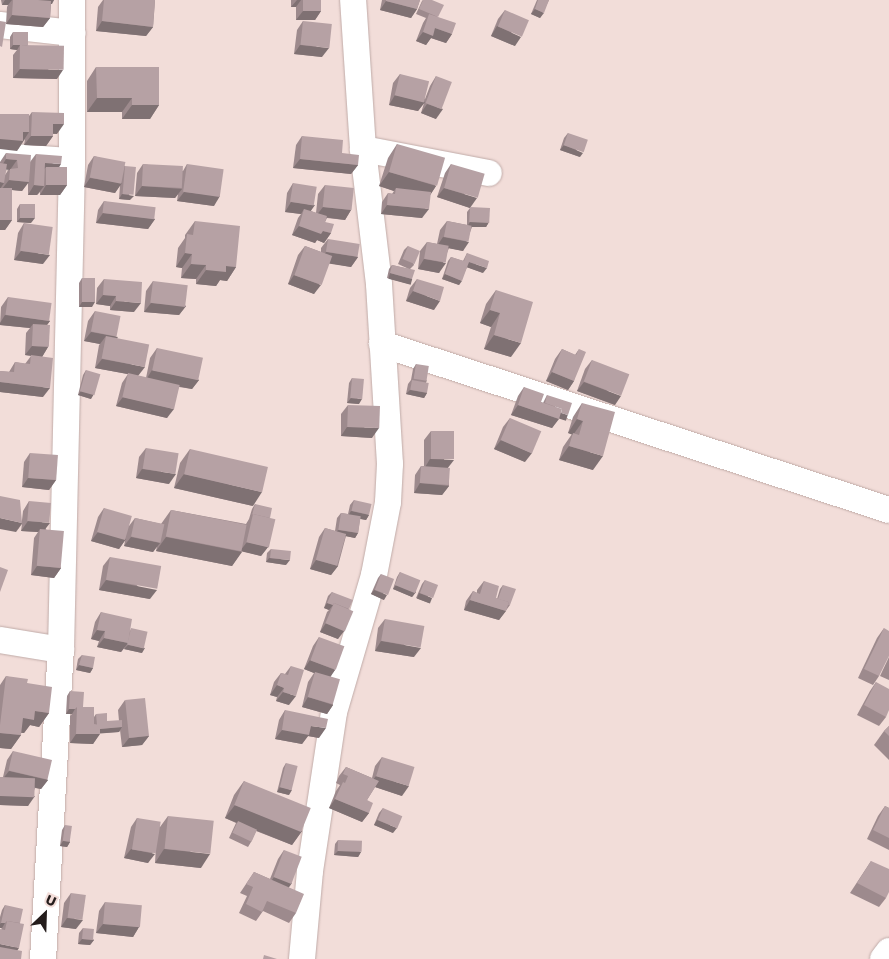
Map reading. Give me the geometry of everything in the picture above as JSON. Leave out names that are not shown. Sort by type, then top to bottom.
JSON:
[{"type":"street","points":[[43,959],[61,650],[72,161],[72,0]]},
{"type":"street","points":[[302,959],[310,871],[334,712],[374,575],[388,502],[390,464],[379,284],[363,149],[353,0]]},
{"type":"street","points":[[0,25],[73,33]]},
{"type":"street","points":[[363,149],[489,173]]},
{"type":"street","points":[[0,156],[72,161]]},
{"type":"street","points":[[382,344],[889,510]]},
{"type":"street","points":[[0,640],[61,650]]},
{"type":"street","points":[[883,959],[889,951]]},
{"type":"building","points":[[13,0],[51,1],[50,18],[12,15]]},
{"type":"building","points":[[104,0],[155,0],[153,27],[102,21]]},
{"type":"building","points":[[303,0],[321,0],[321,11],[303,11]]},
{"type":"building","points":[[386,0],[420,0],[417,9]]},
{"type":"building","points":[[423,0],[432,0],[444,5],[438,17],[419,9]]},
{"type":"building","points":[[538,0],[549,0],[544,13],[535,9]]},
{"type":"building","points":[[505,10],[529,20],[522,37],[498,27]]},
{"type":"building","points":[[429,14],[456,23],[452,34],[435,28],[433,36],[423,32]]},
{"type":"building","points":[[0,21],[6,22],[2,47],[0,46]]},
{"type":"building","points":[[303,21],[332,24],[329,48],[300,45]]},
{"type":"building","points":[[13,32],[28,32],[28,45],[13,45]]},
{"type":"building","points":[[20,45],[64,46],[64,70],[20,69]]},
{"type":"building","points":[[96,67],[159,67],[159,105],[132,105],[132,98],[97,98]]},
{"type":"building","points":[[400,74],[429,81],[424,103],[395,95]]},
{"type":"building","points":[[436,76],[452,82],[441,109],[426,103]]},
{"type":"building","points":[[32,112],[64,113],[64,124],[53,124],[53,136],[31,136]]},
{"type":"building","points":[[0,114],[29,114],[29,132],[23,132],[23,141],[0,139]]},
{"type":"building","points":[[568,133],[588,140],[584,152],[564,145]]},
{"type":"building","points":[[302,136],[343,140],[342,153],[359,155],[358,165],[300,159]]},
{"type":"building","points":[[397,144],[445,158],[437,186],[389,172]]},
{"type":"building","points":[[6,153],[31,155],[29,182],[9,180],[10,169],[18,168],[17,160],[6,159]]},
{"type":"building","points":[[36,154],[62,156],[61,164],[45,163],[44,186],[34,185]]},
{"type":"building","points":[[94,156],[125,162],[121,184],[90,178]]},
{"type":"building","points":[[0,163],[7,164],[4,183],[0,182]]},
{"type":"building","points":[[143,164],[183,166],[182,188],[142,186]]},
{"type":"building","points":[[187,164],[224,169],[220,197],[183,192]]},
{"type":"building","points":[[451,164],[485,174],[478,198],[444,188]]},
{"type":"building","points":[[125,166],[136,167],[134,195],[123,194]]},
{"type":"building","points":[[46,167],[67,167],[67,185],[46,185]]},
{"type":"building","points":[[293,183],[317,187],[314,206],[290,202]]},
{"type":"building","points":[[325,185],[354,188],[352,210],[323,207]]},
{"type":"building","points":[[0,188],[12,188],[12,220],[0,220]]},
{"type":"building","points":[[396,188],[431,192],[429,209],[387,205],[388,193],[395,194]]},
{"type":"building","points":[[104,201],[156,207],[154,219],[103,213]]},
{"type":"building","points":[[20,204],[35,204],[35,218],[20,218]]},
{"type":"building","points":[[470,207],[490,208],[489,223],[469,222]]},
{"type":"building","points":[[304,209],[327,216],[325,222],[334,224],[331,233],[323,231],[321,234],[299,226]]},
{"type":"building","points":[[195,221],[240,226],[236,267],[226,266],[226,272],[206,270],[206,265],[191,264],[192,254],[185,253],[187,234],[193,235]]},
{"type":"building","points":[[447,221],[472,226],[468,241],[444,237]]},
{"type":"building","points":[[24,223],[53,227],[49,255],[20,251]]},
{"type":"building","points":[[328,239],[360,244],[358,257],[326,252]]},
{"type":"building","points":[[427,242],[449,246],[446,263],[424,259]]},
{"type":"building","points":[[305,246],[332,256],[322,285],[294,275]]},
{"type":"building","points":[[408,246],[420,251],[414,264],[403,259]]},
{"type":"building","points":[[467,253],[489,261],[487,268],[469,262],[462,281],[445,274],[451,257],[464,261]]},
{"type":"building","points":[[392,265],[415,270],[412,279],[390,273]]},
{"type":"building","points":[[82,278],[95,278],[95,302],[82,302]]},
{"type":"building","points":[[104,279],[142,282],[141,303],[116,301],[116,296],[103,295]]},
{"type":"building","points":[[417,279],[444,287],[440,301],[413,291]]},
{"type":"building","points":[[153,281],[188,285],[185,307],[150,303]]},
{"type":"building","points":[[496,290],[533,302],[521,343],[494,335],[500,313],[490,310]]},
{"type":"building","points":[[8,297],[52,303],[49,321],[5,315]]},
{"type":"building","points":[[95,311],[121,316],[117,337],[91,332]]},
{"type":"building","points":[[33,324],[50,325],[49,347],[32,346]]},
{"type":"building","points":[[106,336],[149,344],[145,367],[102,359]]},
{"type":"building","points":[[157,348],[203,358],[198,380],[152,370]]},
{"type":"building","points":[[562,349],[576,355],[579,349],[586,352],[574,381],[552,372]]},
{"type":"building","points":[[31,355],[53,358],[50,388],[0,382],[0,371],[14,372],[15,362],[30,364]]},
{"type":"building","points":[[592,360],[629,374],[621,396],[584,381]]},
{"type":"building","points":[[416,364],[429,366],[426,381],[414,379]]},
{"type":"building","points":[[86,370],[100,374],[94,395],[80,391]]},
{"type":"building","points":[[128,373],[180,385],[174,409],[122,397]]},
{"type":"building","points":[[352,378],[364,379],[362,399],[350,398]]},
{"type":"building","points":[[412,380],[429,383],[427,393],[410,390]]},
{"type":"building","points":[[524,387],[544,394],[541,402],[562,409],[559,419],[518,405]]},
{"type":"building","points":[[547,395],[572,403],[568,415],[561,413],[562,409],[545,403]]},
{"type":"building","points":[[582,403],[615,412],[603,456],[569,446],[573,433],[579,435],[583,421],[577,419]]},
{"type":"building","points":[[348,405],[380,406],[379,428],[347,427]]},
{"type":"building","points":[[510,418],[541,431],[532,453],[501,440]]},
{"type":"building","points":[[431,431],[454,431],[454,459],[431,459]]},
{"type":"building","points":[[146,448],[179,453],[175,474],[143,469]]},
{"type":"building","points":[[190,449],[268,467],[262,492],[184,474]]},
{"type":"building","points":[[30,453],[58,455],[56,480],[28,478]]},
{"type":"building","points":[[421,466],[450,468],[449,485],[420,483]]},
{"type":"building","points":[[0,496],[20,500],[22,523],[0,518]]},
{"type":"building","points":[[354,500],[372,504],[369,515],[352,511]]},
{"type":"building","points":[[29,501],[51,503],[49,523],[27,521]]},
{"type":"building","points":[[255,504],[272,508],[270,518],[252,515]]},
{"type":"building","points":[[104,508],[132,516],[125,540],[97,532]]},
{"type":"building","points":[[171,510],[247,525],[241,551],[166,537]]},
{"type":"building","points":[[341,513],[361,516],[358,533],[338,530]]},
{"type":"building","points":[[253,514],[275,519],[269,547],[246,542]]},
{"type":"building","points":[[135,518],[164,524],[160,543],[131,537]]},
{"type":"building","points":[[325,528],[346,534],[337,566],[316,560]]},
{"type":"building","points":[[40,529],[64,531],[61,568],[37,566]]},
{"type":"building","points":[[271,549],[291,551],[290,560],[270,558]]},
{"type":"building","points":[[110,557],[161,566],[157,589],[106,580]]},
{"type":"building","points":[[0,567],[8,570],[0,592]]},
{"type":"building","points":[[400,572],[420,580],[415,593],[395,585]]},
{"type":"building","points":[[381,574],[394,579],[388,595],[375,590]]},
{"type":"building","points":[[425,580],[438,585],[433,598],[420,593]]},
{"type":"building","points":[[484,581],[499,586],[496,598],[509,602],[506,611],[470,600],[473,591],[480,594]]},
{"type":"building","points":[[503,585],[516,589],[510,605],[508,605],[509,602],[498,599]]},
{"type":"building","points":[[332,592],[353,600],[349,609],[334,603],[333,605],[327,603]]},
{"type":"building","points":[[334,603],[353,611],[345,631],[325,623]]},
{"type":"building","points":[[101,612],[132,619],[128,643],[104,638],[105,631],[97,630]]},
{"type":"building","points":[[385,619],[424,626],[421,648],[381,641]]},
{"type":"building","points":[[131,628],[148,632],[144,648],[127,645]]},
{"type":"building","points":[[884,628],[889,631],[889,656],[879,676],[864,669]]},
{"type":"building","points":[[319,637],[344,646],[336,670],[310,660]]},
{"type":"building","points":[[82,655],[95,657],[93,668],[79,665]]},
{"type":"building","points":[[291,666],[304,670],[296,696],[283,692],[284,688],[277,685],[281,673],[288,675]]},
{"type":"building","points":[[315,672],[340,679],[333,704],[308,697]]},
{"type":"building","points":[[6,676],[28,679],[27,683],[52,687],[49,713],[35,711],[34,720],[23,718],[21,735],[0,733]]},
{"type":"building","points":[[876,682],[889,689],[889,710],[886,717],[864,705]]},
{"type":"building","points":[[70,691],[84,692],[83,707],[69,709]]},
{"type":"building","points":[[145,698],[149,736],[129,738],[125,700]]},
{"type":"building","points":[[77,707],[94,707],[94,724],[100,725],[100,734],[76,734]]},
{"type":"building","points":[[285,710],[328,719],[326,728],[311,726],[309,735],[282,730]]},
{"type":"building","points":[[107,713],[107,721],[122,720],[122,727],[100,729],[100,725],[97,725],[96,714]]},
{"type":"building","points":[[889,726],[889,736],[884,731]]},
{"type":"building","points":[[13,751],[52,760],[47,779],[9,770]]},
{"type":"building","points":[[382,757],[415,767],[409,786],[376,776]]},
{"type":"building","points":[[286,763],[298,766],[292,790],[280,787]]},
{"type":"building","points":[[346,767],[379,781],[367,800],[373,803],[369,813],[335,799],[348,776],[343,774]]},
{"type":"building","points":[[0,777],[35,778],[34,797],[0,796]]},
{"type":"building","points":[[244,781],[311,808],[301,832],[234,805]]},
{"type":"building","points":[[885,806],[889,808],[889,838],[873,830]]},
{"type":"building","points":[[383,808],[402,816],[397,828],[378,820]]},
{"type":"building","points":[[168,816],[214,821],[210,854],[165,849]]},
{"type":"building","points":[[137,818],[161,822],[156,853],[132,850]]},
{"type":"building","points":[[238,821],[257,830],[252,842],[233,833]]},
{"type":"building","points":[[65,825],[72,826],[70,842],[63,841]]},
{"type":"building","points":[[338,840],[362,841],[362,852],[338,851]]},
{"type":"building","points":[[284,850],[302,857],[291,884],[274,877]]},
{"type":"building","points":[[871,861],[889,869],[889,892],[886,898],[857,883]]},
{"type":"building","points":[[254,872],[304,894],[296,913],[267,901],[262,912],[246,904],[253,887],[246,884]]},
{"type":"building","points":[[71,893],[86,895],[82,920],[68,918]]},
{"type":"building","points":[[105,902],[142,905],[140,927],[103,924]]},
{"type":"building","points":[[5,905],[23,909],[20,923],[7,921],[1,923]]},
{"type":"building","points":[[7,921],[24,924],[19,948],[0,944],[0,929],[5,930]]},
{"type":"building","points":[[83,928],[94,929],[93,940],[82,939]]},
{"type":"building","points":[[0,947],[22,951],[21,959],[0,959]]},
{"type":"building","points":[[264,955],[277,959],[263,959]]}]
